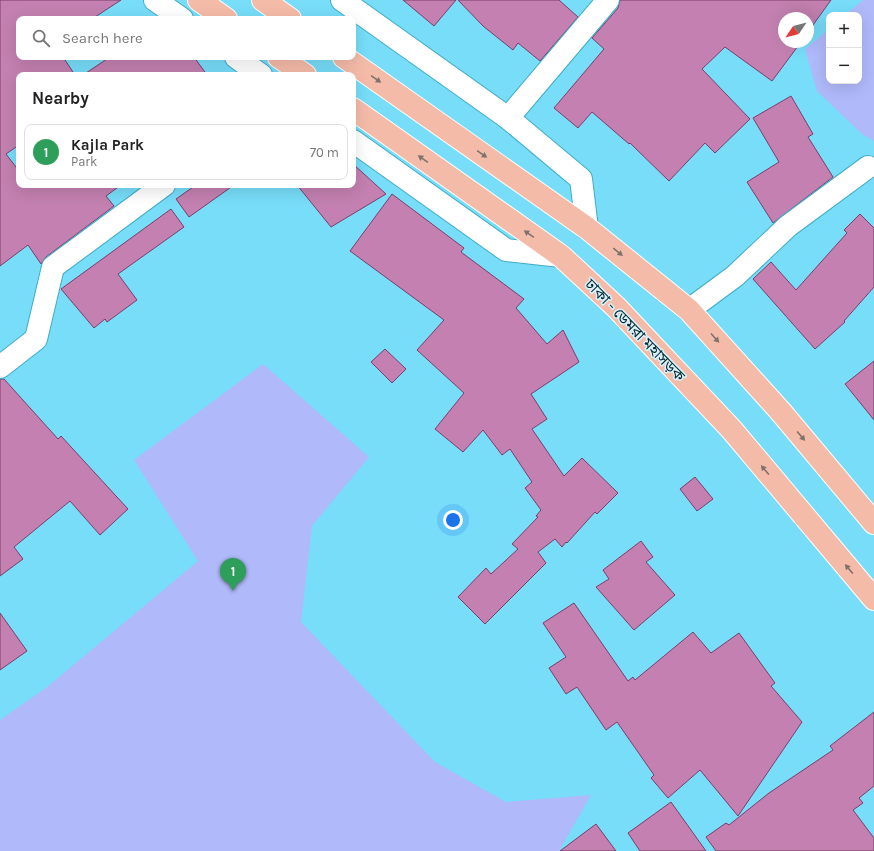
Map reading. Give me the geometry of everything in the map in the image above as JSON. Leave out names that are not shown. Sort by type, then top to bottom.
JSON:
[{"type":"main road","points":[[199,0],[222,16]]},
{"type":"main road","points":[[263,0],[286,16]]},
{"type":"main road","points":[[283,60],[301,72]]},
{"type":"main road","points":[[348,60],[587,228],[689,310],[781,412],[874,523]]},
{"type":"main road","name":"ঢাকা - ডেমরা মহাসড়ক","points":[[356,111],[561,256],[616,306],[726,424],[874,599]]},
{"type":"street","points":[[155,0],[178,16]]},
{"type":"street","points":[[342,0],[508,118],[581,179],[587,228]]},
{"type":"street","points":[[508,118],[608,0]]},
{"type":"street","points":[[240,60],[257,72]]},
{"type":"street","points":[[356,143],[506,250],[561,256]]},
{"type":"street","points":[[689,310],[735,276],[788,226],[868,167]]},
{"type":"street","points":[[0,367],[36,339],[53,267],[160,188]]},
{"type":"shaded area","points":[[863,0],[874,0],[874,141],[862,134],[817,91],[805,49],[814,48],[814,42],[826,32],[826,84],[862,84],[862,12],[849,12]]},
{"type":"shaded area","points":[[263,364],[369,457],[312,526],[301,622],[435,762],[506,802],[591,795],[559,851],[0,851],[0,720],[47,687],[198,561],[134,460]]},
{"type":"building","points":[[0,0],[121,0],[97,16],[16,16],[16,60],[65,60],[73,72],[16,72],[16,147],[6,154],[16,167],[16,188],[117,188],[106,196],[114,206],[46,257],[41,264],[28,245],[0,266]]},
{"type":"building","points":[[403,0],[456,0],[434,26]]},
{"type":"building","points":[[458,0],[559,0],[578,17],[540,61],[518,43],[513,50],[483,26]]},
{"type":"building","points":[[620,0],[831,0],[814,24],[814,12],[778,12],[778,48],[797,48],[772,81],[725,47],[702,69],[750,119],[715,153],[705,143],[669,181],[630,143],[629,144],[592,112],[578,128],[554,108],[604,49],[592,38],[618,8]]},
{"type":"building","points":[[106,60],[196,60],[205,72],[88,72]]},
{"type":"building","points":[[791,96],[813,134],[808,137],[833,177],[773,223],[747,182],[779,162],[753,118]]},
{"type":"building","points":[[356,167],[386,194],[331,227],[299,188],[356,188]]},
{"type":"building","points":[[192,188],[230,188],[189,217],[176,199]]},
{"type":"building","points":[[392,194],[464,248],[461,252],[524,299],[516,308],[547,344],[563,330],[579,362],[531,394],[547,419],[532,429],[564,476],[582,458],[618,493],[597,514],[595,512],[562,547],[555,539],[538,552],[546,563],[485,624],[458,597],[486,568],[491,574],[518,549],[512,544],[538,517],[536,516],[541,510],[525,488],[532,482],[510,449],[502,455],[483,430],[463,452],[435,429],[464,393],[417,350],[444,320],[350,251]]},
{"type":"building","points":[[171,209],[184,227],[118,274],[137,300],[107,322],[105,319],[94,328],[61,289]]},
{"type":"building","points":[[860,214],[874,228],[874,287],[844,321],[845,322],[815,349],[753,279],[771,262],[796,290],[847,233],[844,230]]},
{"type":"building","points":[[385,349],[406,369],[392,383],[371,362]]},
{"type":"building","points":[[874,361],[874,420],[845,384]]},
{"type":"building","points":[[0,379],[4,379],[58,439],[61,436],[128,509],[100,535],[70,501],[14,547],[23,559],[0,576]]},
{"type":"building","points":[[695,477],[713,499],[697,511],[680,489]]},
{"type":"building","points":[[641,541],[653,557],[646,562],[675,595],[634,630],[596,587],[609,579],[603,570]]},
{"type":"building","points":[[574,603],[628,681],[633,677],[635,680],[693,632],[711,653],[739,633],[775,683],[771,686],[802,722],[738,816],[700,770],[668,798],[651,778],[654,775],[617,722],[606,730],[577,687],[566,694],[549,668],[566,657],[543,623]]},
{"type":"building","points":[[0,613],[27,651],[0,670]]},
{"type":"building","points":[[874,712],[874,786],[859,798],[863,803],[853,810],[874,838],[874,851],[716,851],[706,837],[726,823],[729,825],[769,793],[833,750],[830,746]]},
{"type":"building","points":[[671,802],[706,851],[640,851],[628,833]]},
{"type":"building","points":[[596,824],[616,851],[560,851]]},
{"type":"place","name":"Kajla Park","points":[[233,591]]}]
